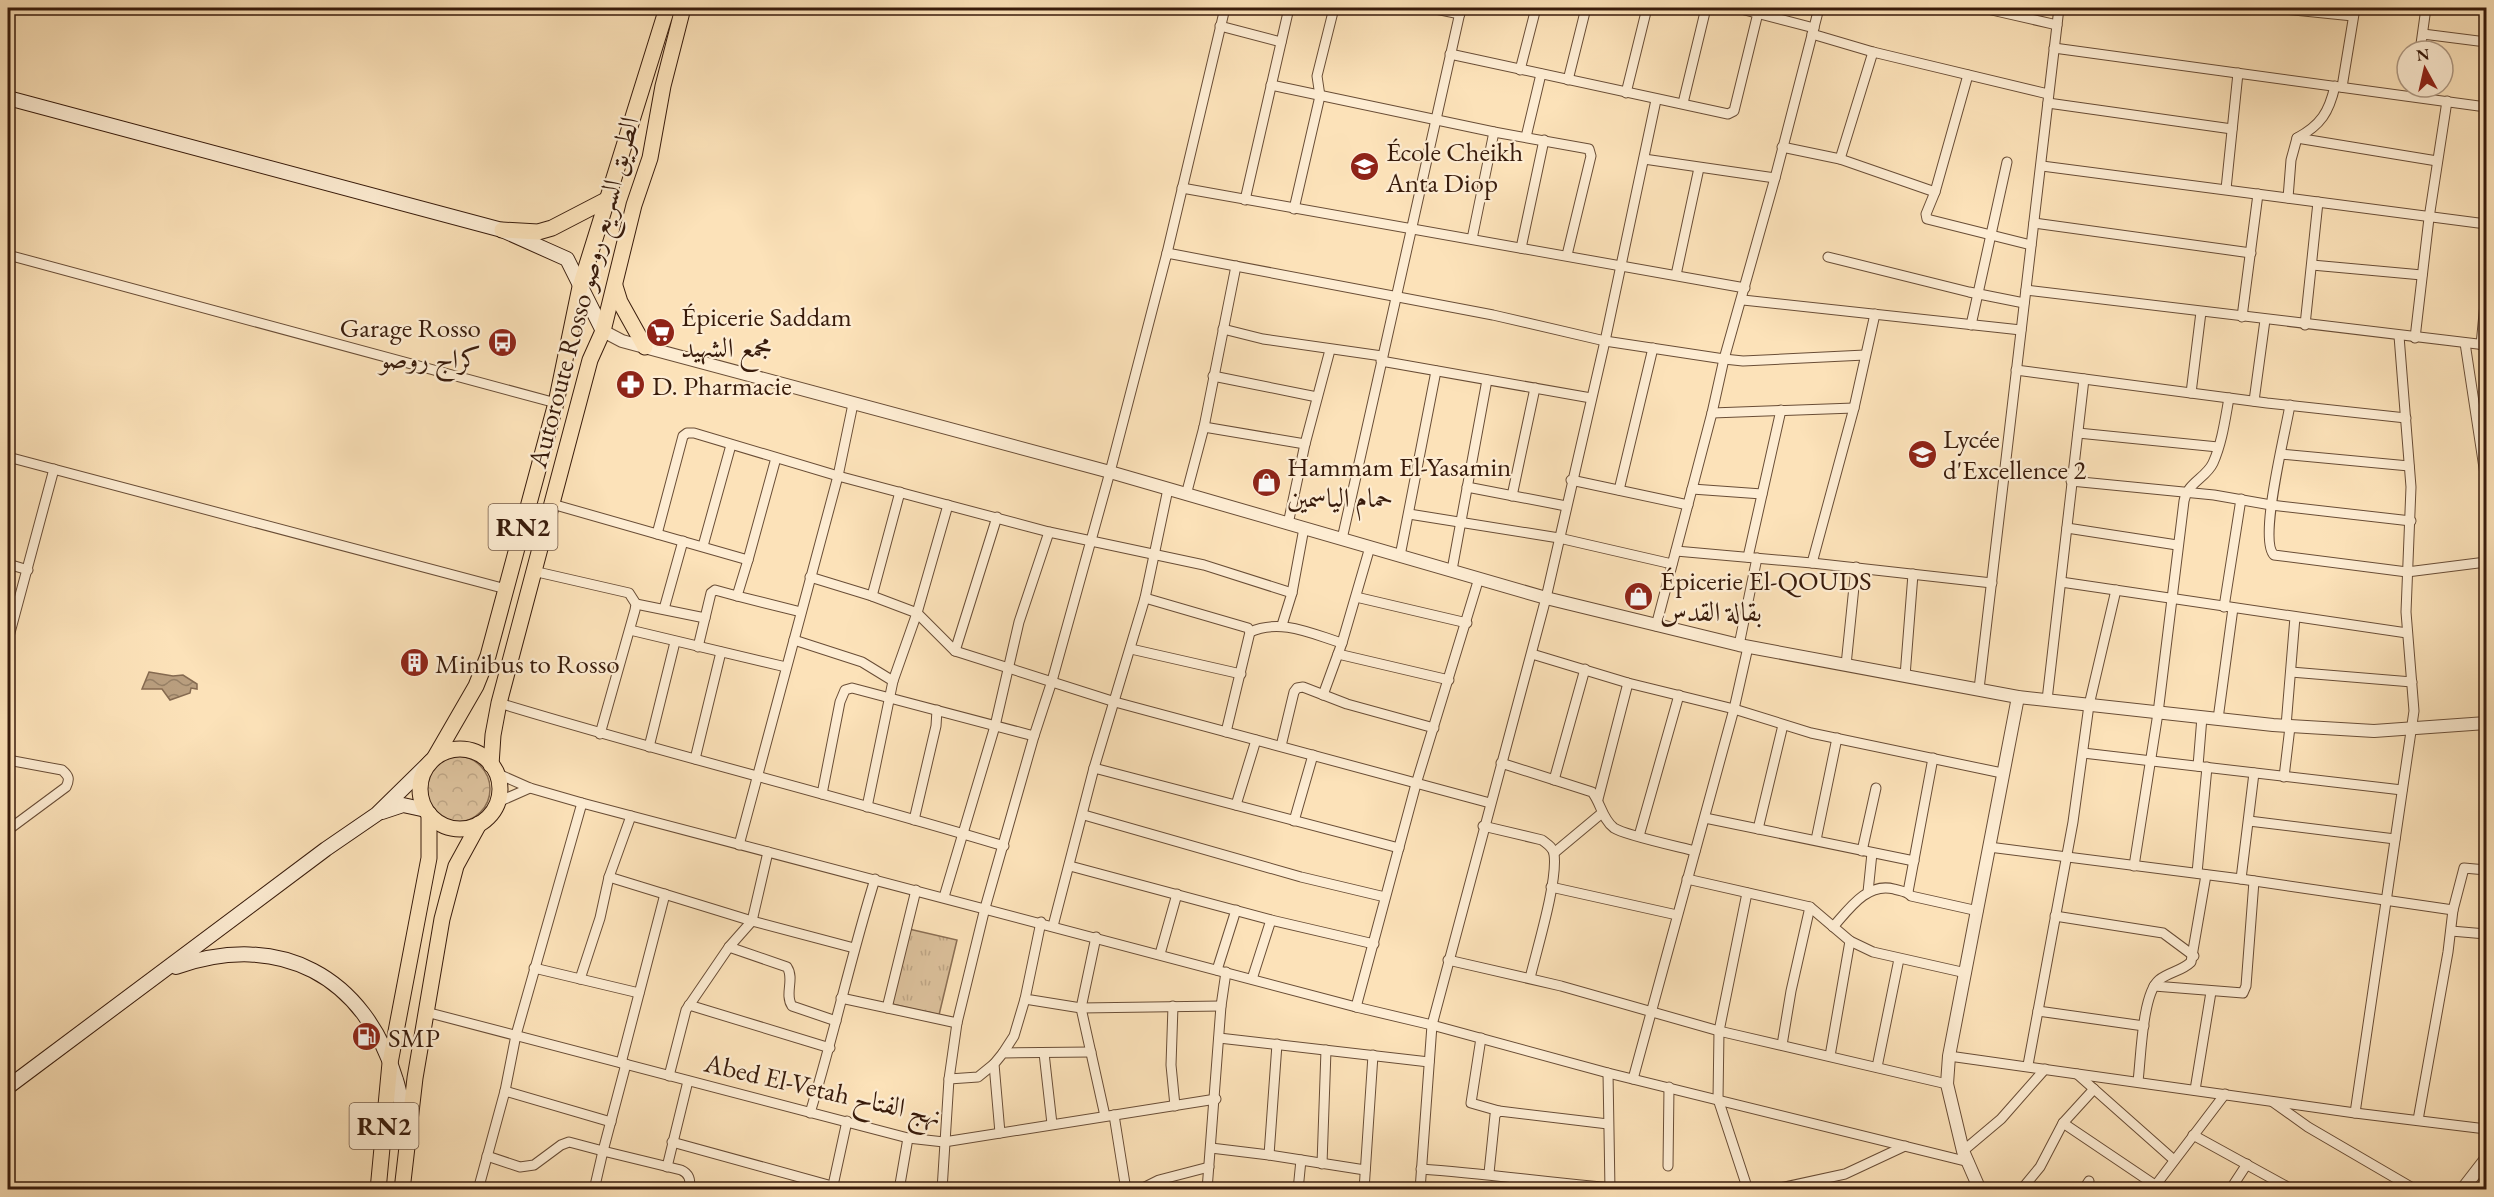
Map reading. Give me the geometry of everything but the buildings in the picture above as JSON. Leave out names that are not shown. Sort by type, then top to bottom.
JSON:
[{"type":"highway","name":"Autoroute Rosso الطريق السريع روصو","points":[[433,760],[476,686],[488,656],[556,403],[580,287],[667,8]]},
{"type":"highway","name":"Autoroute Rosso الطريق السريع روصو","points":[[494,769],[493,735],[499,703],[590,360],[603,331],[634,204],[650,158],[663,86],[683,8]]},
{"type":"highway","points":[[502,230],[538,232],[552,228],[606,200]]},
{"type":"highway","points":[[614,285],[620,302],[645,347]]},
{"type":"highway","points":[[468,750],[481,755],[494,769],[500,787],[498,802],[489,816],[479,824],[466,828],[452,828],[439,823],[427,812],[421,800],[420,787],[423,774],[433,760],[448,751],[468,750]]},
{"type":"highway","name":"RN2","points":[[378,1190],[390,1063],[429,858],[427,812]]},
{"type":"highway","name":"RN2","points":[[402,1190],[406,1144],[426,1012],[450,885],[456,866],[479,824]]},
{"type":"main road","points":[[8,98],[502,230],[567,260],[603,331]]},
{"type":"main road","points":[[8,1087],[316,856],[377,814],[433,760]]},
{"type":"main road","points":[[377,814],[403,806],[427,812]]},
{"type":"main road","points":[[163,972],[195,960],[236,955],[265,957],[307,967],[333,982],[350,996],[375,1032],[390,1063],[401,1103],[406,1144]]},
{"type":"street","points":[[942,1190],[944,1142],[957,1023],[985,908],[1052,681],[1110,472],[1167,253],[1225,8]]},
{"type":"street","points":[[1245,200],[1289,8]]},
{"type":"street","points":[[1294,209],[1320,96],[1317,76],[1334,8]]},
{"type":"street","points":[[1342,539],[1460,11],[1431,8]]},
{"type":"street","points":[[1520,70],[1536,8]]},
{"type":"street","points":[[1568,80],[1586,8]]},
{"type":"street","points":[[1626,93],[1647,8]]},
{"type":"street","points":[[1683,103],[1706,8]]},
{"type":"street","points":[[1737,8],[1873,52],[1968,75],[2048,98],[2232,129]]},
{"type":"street","points":[[1656,626],[1724,359],[1743,300],[1819,8]]},
{"type":"street","points":[[1983,8],[2057,25]]},
{"type":"street","points":[[1979,689],[2059,8]]},
{"type":"street","points":[[2273,8],[2354,12],[2338,87],[2326,115],[2313,130],[2297,138],[2291,160],[2288,198]]},
{"type":"street","points":[[2422,39],[2426,8]]},
{"type":"street","points":[[1450,54],[1656,100],[1683,103],[1723,114],[1734,111],[1758,13]]},
{"type":"street","points":[[1220,26],[1281,42]]},
{"type":"street","points":[[2423,34],[2487,42]]},
{"type":"street","points":[[2054,48],[2395,95]]},
{"type":"street","points":[[1840,159],[1873,52]]},
{"type":"street","points":[[2226,189],[2238,73]]},
{"type":"street","points":[[1526,137],[1541,75]]},
{"type":"street","points":[[1968,75],[1935,192],[1926,214],[1927,219],[2031,245]]},
{"type":"street","points":[[1271,85],[1494,132],[1586,147],[1591,151],[1567,255]]},
{"type":"street","points":[[2423,99],[2487,106]]},
{"type":"street","points":[[1420,1190],[1432,1024],[1483,826],[1546,598],[1571,480],[1605,341],[1656,100]]},
{"type":"street","points":[[2415,338],[2446,101]]},
{"type":"street","points":[[1472,239],[1494,132]]},
{"type":"street","points":[[2297,138],[2438,161]]},
{"type":"street","points":[[1521,248],[1544,140]]},
{"type":"street","points":[[1782,147],[1840,159],[1935,192]]},
{"type":"street","points":[[1644,159],[1775,178]]},
{"type":"street","points":[[1971,325],[2007,162]]},
{"type":"street","points":[[2042,166],[2487,224]]},
{"type":"street","points":[[1676,275],[1699,168]]},
{"type":"street","points":[[1182,188],[1745,288]]},
{"type":"street","points":[[2242,317],[2258,194]]},
{"type":"street","points":[[2305,325],[2318,202]]},
{"type":"street","points":[[2034,223],[2251,253]]},
{"type":"street","points":[[1167,253],[1516,319],[1605,341],[1724,359],[1743,361],[1866,355]]},
{"type":"street","points":[[8,255],[556,403]]},
{"type":"street","points":[[1828,257],[2024,303]]},
{"type":"street","points":[[2312,265],[2422,274]]},
{"type":"street","points":[[1186,495],[1204,427],[1236,267]]},
{"type":"street","points":[[2026,290],[2484,345],[2487,293]]},
{"type":"street","points":[[1743,300],[2021,330]]},
{"type":"street","points":[[2191,393],[2201,312]]},
{"type":"street","points":[[1812,563],[1854,408],[1875,314]]},
{"type":"street","points":[[2254,401],[2265,320]]},
{"type":"street","points":[[1223,329],[1263,339],[1381,358],[1436,371],[1591,398]]},
{"type":"street","points":[[603,331],[622,341],[1110,472],[1546,598],[1744,646],[2018,697],[2158,713],[2374,732],[2487,723]]},
{"type":"street","points":[[2355,1113],[2414,711],[2407,633],[2409,466],[2399,336]]},
{"type":"street","points":[[2465,343],[2482,421],[2487,481]]},
{"type":"street","points":[[1618,490],[1653,348]]},
{"type":"street","points":[[1288,524],[1305,444],[1329,350]]},
{"type":"street","points":[[2016,370],[2406,418]]},
{"type":"street","points":[[1400,555],[1436,371]]},
{"type":"street","points":[[1213,376],[1317,397]]},
{"type":"street","points":[[2047,700],[2084,379]]},
{"type":"street","points":[[1452,570],[1487,380]]},
{"type":"street","points":[[1512,496],[1535,388]]},
{"type":"street","points":[[2134,866],[2158,713],[2177,544],[2186,492],[2212,464],[2229,398]]},
{"type":"street","points":[[739,845],[838,476],[853,404]]},
{"type":"street","points":[[2290,405],[2267,533],[2269,548],[2274,555],[2407,572],[2487,562]]},
{"type":"street","points":[[1712,413],[1854,408]]},
{"type":"street","points":[[1633,1078],[1734,709],[1762,494],[1781,410]]},
{"type":"street","points":[[1204,427],[1305,444]]},
{"type":"street","points":[[657,534],[683,436],[687,433],[694,433],[838,476],[1049,532],[1204,565],[1292,593]]},
{"type":"street","points":[[2078,433],[2218,447]]},
{"type":"street","points":[[703,546],[731,445]]},
{"type":"street","points":[[2281,454],[2409,466]]},
{"type":"street","points":[[8,457],[506,589]]},
{"type":"street","points":[[736,596],[776,458]]},
{"type":"street","points":[[8,640],[11,619],[28,570],[54,470]]},
{"type":"street","points":[[1571,480],[1688,506]]},
{"type":"street","points":[[2071,481],[2186,492],[2271,505],[2410,521]]},
{"type":"street","points":[[1467,487],[1566,506]]},
{"type":"street","points":[[1053,926],[1084,815],[1094,768],[1116,702],[1145,598],[1168,489]]},
{"type":"street","points":[[1692,489],[1762,494]]},
{"type":"street","points":[[872,596],[900,492]]},
{"type":"street","points":[[2218,719],[2241,500]]},
{"type":"street","points":[[552,504],[748,560]]},
{"type":"street","points":[[867,807],[893,681],[917,612],[948,505]]},
{"type":"street","points":[[1409,514],[1559,538],[1672,564]]},
{"type":"street","points":[[955,651],[997,517]]},
{"type":"street","points":[[1282,626],[1292,593],[1304,528]]},
{"type":"street","points":[[2067,528],[2177,544]]},
{"type":"street","points":[[944,897],[995,726],[1019,622],[1049,532]]},
{"type":"street","points":[[664,609],[683,541]]},
{"type":"street","points":[[1323,695],[1342,643],[1370,547]]},
{"type":"street","points":[[1676,551],[1856,567],[1992,583]]},
{"type":"street","points":[[8,564],[28,570]]},
{"type":"street","points":[[1846,665],[1856,567]]},
{"type":"street","points":[[533,571],[629,593],[636,603],[705,618]]},
{"type":"street","points":[[1905,676],[1913,574]]},
{"type":"street","points":[[810,577],[917,612],[955,651],[1116,702],[1490,803]]},
{"type":"street","points":[[1356,1007],[1416,784],[1479,578]]},
{"type":"street","points":[[2061,582],[2407,633]]},
{"type":"street","points":[[2028,1065],[2066,858],[2089,705],[2116,590]]},
{"type":"street","points":[[698,647],[713,591],[801,612]]},
{"type":"street","points":[[1356,597],[1467,623]]},
{"type":"street","points":[[1145,598],[1248,628],[1250,632]]},
{"type":"street","points":[[600,734],[636,603]]},
{"type":"street","points":[[2284,777],[2295,617]]},
{"type":"street","points":[[1250,632],[1264,626],[1282,626],[1342,643]]},
{"type":"street","points":[[630,630],[786,668]]},
{"type":"street","points":[[1226,732],[1250,632]]},
{"type":"street","points":[[794,640],[862,662],[893,681]]},
{"type":"street","points":[[649,747],[675,642]]},
{"type":"street","points":[[1131,649],[1241,674]]},
{"type":"street","points":[[695,759],[721,652]]},
{"type":"street","points":[[1338,654],[1449,680]]},
{"type":"street","points":[[1532,654],[1628,683],[1734,709],[1782,725],[2002,773]]},
{"type":"street","points":[[1554,780],[1585,669]]},
{"type":"street","points":[[2291,672],[2412,682]]},
{"type":"street","points":[[1598,799],[1628,683]]},
{"type":"street","points":[[1281,746],[1294,692],[1297,688],[1303,687],[1434,728]]},
{"type":"street","points":[[822,794],[844,690],[863,689],[1034,736]]},
{"type":"street","points":[[1639,836],[1679,695]]},
{"type":"street","points":[[1980,1189],[1966,1157],[1947,1083],[1949,1056],[2018,697]]},
{"type":"street","points":[[499,703],[600,734],[757,775],[1004,846]]},
{"type":"street","points":[[914,820],[936,726],[937,711]]},
{"type":"street","points":[[2138,1081],[2150,993],[2159,980],[2186,968],[2194,956],[2201,874],[2202,717]]},
{"type":"street","points":[[1758,829],[1782,725]]},
{"type":"street","points":[[1816,840],[1837,738]]},
{"type":"street","points":[[1236,805],[1256,740]]},
{"type":"street","points":[[2083,753],[2402,790]]},
{"type":"street","points":[[1294,821],[1313,755]]},
{"type":"street","points":[[1908,892],[1932,758]]},
{"type":"street","points":[[8,760],[62,770],[69,781],[66,787],[8,830]]},
{"type":"street","points":[[1501,763],[1592,792],[1598,799],[1602,813],[1614,828],[1695,851]]},
{"type":"street","points":[[1094,768],[1399,848]]},
{"type":"street","points":[[494,769],[530,788],[739,845],[1041,922],[1356,1007],[1432,1024],[1608,1073],[1905,1146],[1966,1157]]},
{"type":"street","points":[[2241,879],[2254,773]]},
{"type":"street","points":[[498,802],[530,788]]},
{"type":"street","points":[[1868,892],[1867,852],[1876,788]]},
{"type":"street","points":[[478,1190],[505,1091],[516,1035],[534,968],[582,803]]},
{"type":"street","points":[[1554,853],[1602,813]]},
{"type":"street","points":[[1084,815],[1301,877],[1385,897]]},
{"type":"street","points":[[580,979],[600,918],[609,877],[631,816]]},
{"type":"street","points":[[1705,818],[1914,861]]},
{"type":"street","points":[[2249,821],[2395,839]]},
{"type":"street","points":[[1483,826],[1542,840],[1550,846],[1554,853],[1551,887],[1530,978]]},
{"type":"street","points":[[1989,847],[2241,879],[2453,910]]},
{"type":"street","points":[[669,1076],[689,1005],[729,947],[752,921],[768,852]]},
{"type":"street","points":[[1070,866],[1374,945]]},
{"type":"street","points":[[2418,1120],[2453,910],[2464,868],[2487,870]]},
{"type":"street","points":[[609,877],[752,921],[854,948]]},
{"type":"street","points":[[810,1113],[830,1048],[854,948],[875,879]]},
{"type":"street","points":[[1687,879],[1810,907],[1850,941],[1873,952],[1899,960],[1966,973]]},
{"type":"street","points":[[2154,986],[2237,994],[2245,991],[2254,881]]},
{"type":"street","points":[[1551,887],[1677,915]]},
{"type":"street","points":[[1833,927],[1868,892],[1886,887],[1908,892],[1911,896],[1978,911]]},
{"type":"street","points":[[887,1008],[916,890]]},
{"type":"street","points":[[1747,893],[1719,1031],[1718,1099],[1748,1190]]},
{"type":"street","points":[[594,1190],[639,993],[665,894]]},
{"type":"street","points":[[1160,954],[1177,894]]},
{"type":"street","points":[[1782,1045],[1791,991],[1810,907]]},
{"type":"street","points":[[1207,1190],[1216,1099],[1222,971],[1236,910]]},
{"type":"street","points":[[2055,916],[2163,933],[2194,956]]},
{"type":"street","points":[[1252,979],[1271,920]]},
{"type":"street","points":[[950,1079],[978,1077],[994,1064],[1014,1036],[1025,999],[1041,922]]},
{"type":"street","points":[[2451,930],[2487,934]]},
{"type":"street","points":[[1096,937],[1081,1008],[1126,1190]]},
{"type":"street","points":[[1830,1056],[1850,941]]},
{"type":"street","points":[[729,947],[787,967],[791,975],[788,997],[792,1006],[836,1021]]},
{"type":"street","points":[[1448,960],[1530,978],[1719,1031],[1947,1083]]},
{"type":"street","points":[[1877,1067],[1899,960]]},
{"type":"street","points":[[534,968],[639,993]]},
{"type":"street","points":[[2195,1090],[2211,992]]},
{"type":"street","points":[[841,998],[957,1023]]},
{"type":"street","points":[[1025,999],[1081,1008],[1221,1006]]},
{"type":"street","points":[[689,1005],[830,1048]]},
{"type":"street","points":[[1173,1006],[1171,1065],[1175,1106]]},
{"type":"street","points":[[2038,1011],[2144,1026]]},
{"type":"street","name":"Abed El-Vetah نهج الفتاح","points":[[426,1012],[908,1138],[944,1142],[1216,1099]]},
{"type":"street","points":[[1219,1038],[1429,1062]]},
{"type":"street","points":[[1481,1038],[1471,1103],[1499,1111],[1608,1124]]},
{"type":"street","points":[[1269,1155],[1277,1044]]},
{"type":"street","points":[[1322,1164],[1326,1050]]},
{"type":"street","points":[[1003,1053],[1091,1052]]},
{"type":"street","points":[[1044,1053],[1052,1124]]},
{"type":"street","points":[[1364,1190],[1373,1055]]},
{"type":"street","points":[[1949,1056],[2028,1065],[2045,1070],[2138,1081],[2355,1113],[2487,1129]]},
{"type":"street","points":[[994,1064],[1000,1133]]},
{"type":"street","points":[[1966,1157],[2045,1070]]},
{"type":"street","points":[[1608,1073],[1610,1189]]},
{"type":"street","points":[[2076,1073],[2174,1160]]},
{"type":"street","points":[[667,1167],[688,1081]]},
{"type":"street","points":[[1668,1166],[1669,1087]]},
{"type":"street","points":[[2021,1190],[2040,1167],[2063,1123],[2094,1089]]},
{"type":"street","points":[[505,1091],[611,1122]]},
{"type":"street","points":[[2063,1123],[2153,1187],[2225,1094]]},
{"type":"street","points":[[2271,1101],[2308,1127],[2416,1190]]},
{"type":"street","points":[[1489,1173],[1495,1115],[1499,1111]]},
{"type":"street","points":[[672,1142],[832,1188],[847,1121]]},
{"type":"street","points":[[2193,1135],[2291,1189]]},
{"type":"street","points":[[899,1190],[908,1138]]},
{"type":"street","points":[[486,1156],[520,1167],[534,1165],[561,1145],[569,1142],[687,1173],[689,1190]]},
{"type":"street","points":[[1771,1190],[1845,1174],[1905,1146]]},
{"type":"street","points":[[1211,1148],[1365,1170]]},
{"type":"street","points":[[1298,1190],[1301,1160]]},
{"type":"street","points":[[2462,1190],[2486,1162]]},
{"type":"street","points":[[2230,1190],[2247,1164]]},
{"type":"street","points":[[1139,1190],[1159,1180],[1209,1167]]},
{"type":"street","points":[[1421,1169],[1489,1173],[1542,1185],[1643,1190]]},
{"type":"green space","points":[[463,756],[481,765],[488,776],[490,789],[488,802],[481,813],[470,820],[451,822],[433,813],[426,802],[424,783],[433,765],[444,758]]},
{"type":"green space","points":[[909,929],[957,940],[939,1015],[892,1004]]},
{"type":"water","points":[[149,672],[173,676],[183,675],[197,684],[197,689],[191,688],[190,693],[170,700],[162,689],[142,689]]},
{"type":"place","name":"École Cheikh Anta Diop","points":[[1365,167]]},
{"type":"place","name":"Épicerie Saddam مجمع الشهيد","points":[[660,332]]},
{"type":"place","name":"Garage Rosso كراج روصو","points":[[502,343]]},
{"type":"place","name":"D. Pharmacie","points":[[631,385]]},
{"type":"place","name":"Lycée d'Excellence 2","points":[[1922,454]]},
{"type":"place","name":"Hammam El-Yasamin حمام الياسمين","points":[[1266,482]]},
{"type":"place","name":"Épicerie El-QOUDS بقالة القدس","points":[[1639,596]]},
{"type":"place","name":"Minibus to Rosso","points":[[414,663]]},
{"type":"place","name":"SMP","points":[[367,1037]]}]
